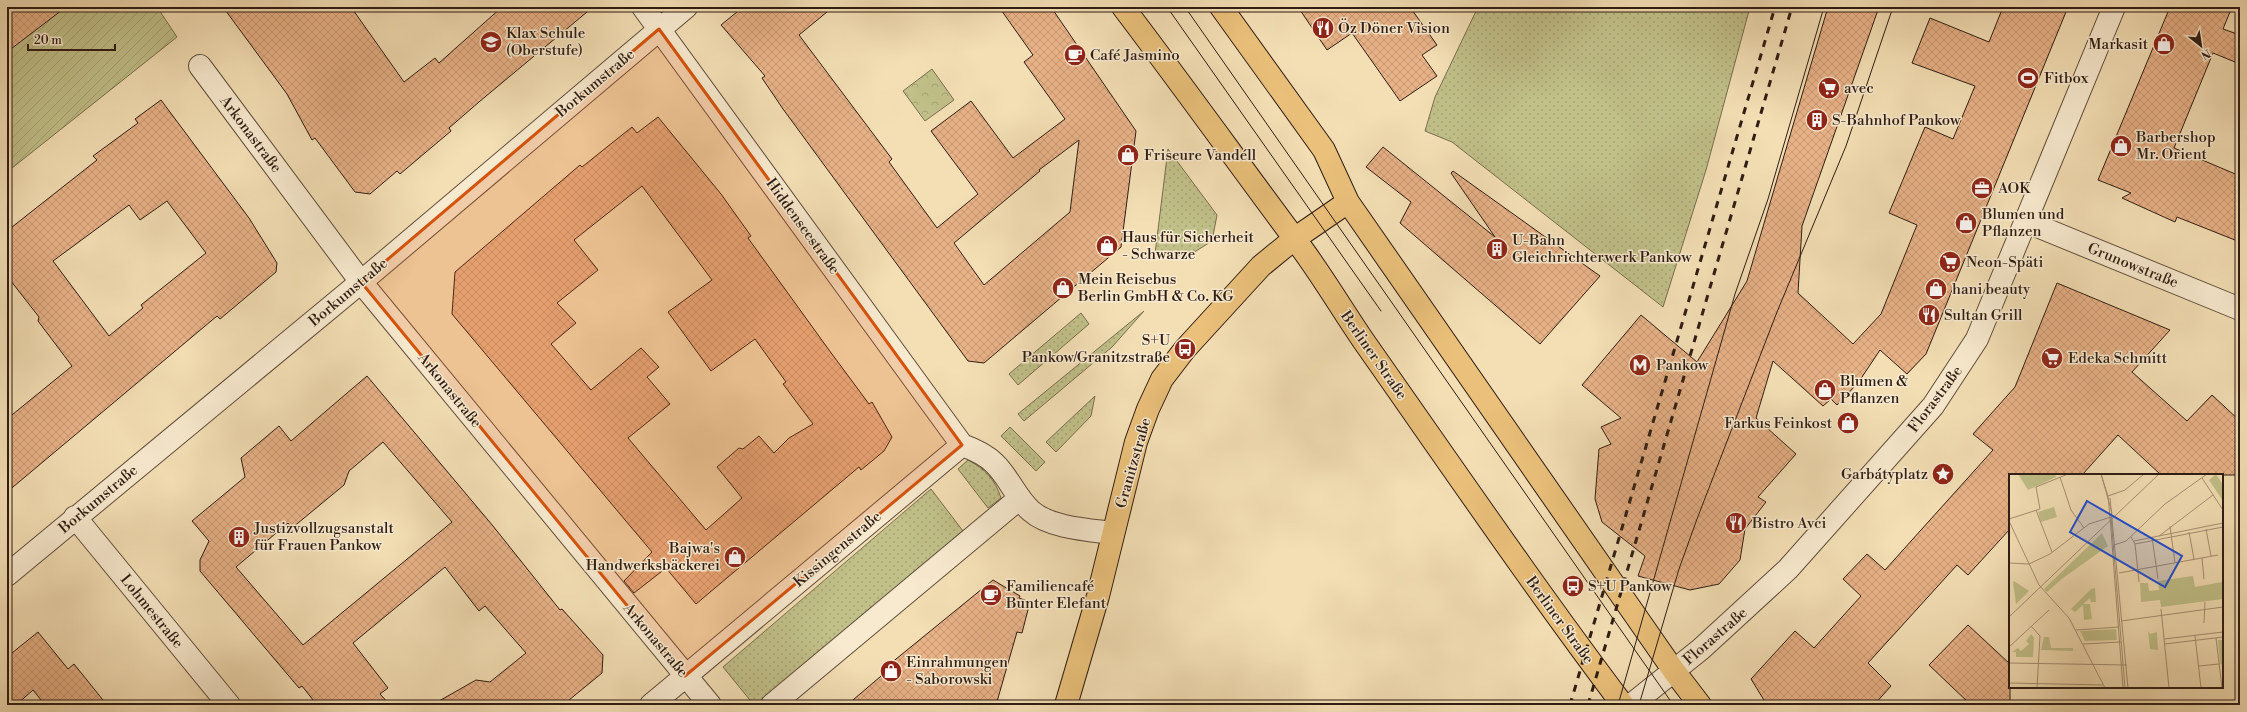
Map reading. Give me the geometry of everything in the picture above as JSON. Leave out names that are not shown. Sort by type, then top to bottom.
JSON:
[{"type":"main road","name":"Berliner Straße","points":[[1123,7],[1184,86],[1261,196],[1294,239],[1560,621],[1623,705]]},
{"type":"main road","points":[[1221,7],[1324,150],[1348,202],[1674,671],[1700,705]]},
{"type":"main road","name":"Granitzstraße","points":[[1066,705],[1098,596],[1136,442],[1148,409],[1162,379],[1190,343],[1261,266],[1294,239],[1348,202]]},
{"type":"street","name":"Hiddenseestraße","points":[[643,7],[962,445]]},
{"type":"street","name":"Borkumstraße","points":[[7,575],[75,517],[361,282],[686,7]]},
{"type":"street","name":"Florastraße","points":[[1631,705],[1674,671],[1780,578],[1933,406],[1977,339],[2114,7]]},
{"type":"street","name":"Arkonastraße","points":[[200,66],[361,282],[710,705]]},
{"type":"street","name":"Grunowstraße","points":[[2025,221],[2240,309]]},
{"type":"street","points":[[962,445],[976,450],[994,463],[1032,512],[1043,518],[1067,526],[1114,533]]},
{"type":"street","name":"Kissingenstraße","points":[[651,705],[962,445]]},
{"type":"street","points":[[772,705],[1020,498]]},
{"type":"street","name":"Lohmestraße","points":[[75,517],[229,705]]},
{"type":"highlighted area","points":[[659,29],[962,445],[685,676],[361,282]]},
{"type":"green space","points":[[7,7],[157,7],[177,37],[7,172]]},
{"type":"green space","points":[[1478,7],[1750,7],[1706,170],[1663,307],[1452,142],[1425,131],[1435,97]]},
{"type":"green space","points":[[932,69],[954,100],[925,121],[903,91]]},
{"type":"green space","points":[[1168,149],[1217,215],[1212,241],[1188,256],[1155,254]]},
{"type":"green space","points":[[1144,311],[1112,347],[1024,421],[1018,414]]},
{"type":"green space","points":[[1081,313],[1089,324],[1018,385],[1009,374]]},
{"type":"green space","points":[[1095,396],[1091,416],[1056,452],[1046,442]]},
{"type":"green space","points":[[1010,427],[1045,462],[1036,471],[1001,436]]},
{"type":"green space","points":[[968,460],[989,475],[999,491],[1001,498],[988,508],[958,469]]},
{"type":"green space","points":[[931,489],[963,531],[757,705],[754,705],[723,667]]},
{"type":"building","points":[[7,7],[66,7],[7,52]]},
{"type":"building","points":[[223,7],[351,7],[404,82],[435,58],[439,63],[502,7],[593,7],[479,102],[449,128],[451,131],[400,174],[397,171],[370,194],[355,192],[315,138],[312,140],[287,94]]},
{"type":"building","points":[[743,7],[833,7],[799,35],[892,159],[889,162],[937,228],[978,194],[931,131],[971,101],[1013,158],[1065,119],[1024,62],[1033,55],[999,7],[1051,7],[1136,131],[1121,247],[984,363],[968,361],[783,109],[762,78],[765,76],[721,25]],"holes":[[[1079,140],[1070,212],[984,285],[954,243],[1040,171],[1039,170]]]},
{"type":"building","points":[[1298,7],[1410,7],[1437,45],[1422,55],[1437,76],[1400,101],[1352,33],[1327,50]]},
{"type":"building","points":[[1828,7],[1879,7],[1802,226],[1798,293],[1853,344],[1881,314],[1917,225],[1889,213],[1925,127],[1953,139],[1975,86],[1912,63],[1930,18],[1989,42],[2003,7],[2068,7],[1926,354],[1907,374],[1880,350],[1858,383],[1837,405],[1831,399],[1823,406],[1773,361],[1756,418],[1796,454],[1758,497],[1766,502],[1745,529],[1740,560],[1719,584],[1690,590],[1638,576],[1645,556],[1602,522],[1595,499],[1599,449],[1611,444],[1601,427],[1621,418],[1582,385],[1641,315],[1697,362],[1747,281]]},
{"type":"building","points":[[2170,7],[2232,7],[2223,29],[2240,35],[2240,64],[2213,53],[2174,148],[2240,176],[2240,242],[2177,217],[2175,222],[2122,198],[2131,193],[2098,180]]},
{"type":"building","points":[[161,100],[249,218],[277,263],[276,272],[220,319],[217,316],[7,492],[7,419],[72,366],[38,321],[39,317],[7,276],[7,231],[97,160],[93,156],[138,123],[135,119]],"holes":[[[167,201],[206,253],[141,305],[143,308],[109,336],[53,261],[129,205],[140,220]]]},
{"type":"building","points":[[658,117],[721,194],[751,236],[748,238],[829,350],[869,404],[872,402],[892,437],[884,451],[861,470],[859,467],[696,604],[666,568],[634,593],[624,581],[652,552],[452,314],[455,272],[580,165],[582,167],[632,127],[637,133]],"holes":[[[642,186],[712,280],[668,312],[711,371],[755,339],[786,382],[783,384],[813,424],[789,438],[774,453],[759,436],[743,449],[739,448],[717,467],[742,498],[706,530],[628,438],[670,404],[647,377],[659,367],[641,348],[591,390],[551,344],[576,323],[557,303],[598,270],[574,240]]]},
{"type":"building","name":"U-Bahn Gleichrichterwerk Pankow","points":[[1383,147],[1495,237],[1451,173],[1453,171],[1600,276],[1540,344],[1400,223],[1411,202],[1366,167]]},
{"type":"building","points":[[2057,283],[2170,330],[2132,372],[2187,421],[2212,395],[2240,421],[2240,475],[2160,474],[2118,435],[2083,474],[2009,474],[2009,530],[1968,575],[1957,565],[1868,663],[1891,686],[1874,705],[1767,705],[1751,679],[1795,631],[1814,648],[1861,596],[1843,579],[1867,554],[1885,570],[1993,450],[1973,434],[2015,387]]},
{"type":"building","name":"Justizvollzugsanstalt für Frauen Pankow","points":[[367,376],[493,526],[560,610],[562,609],[603,655],[602,673],[563,705],[432,705],[476,680],[490,682],[526,653],[485,606],[479,611],[445,567],[353,643],[388,688],[380,694],[390,705],[317,705],[302,686],[299,688],[200,571],[200,560],[209,541],[192,521],[245,477],[241,458],[279,426],[291,441]],"holes":[[[383,442],[452,522],[303,645],[236,567],[288,523],[292,528],[344,485],[349,471]]]},
{"type":"building","points":[[993,580],[1020,596],[1019,598],[1030,602],[1022,633],[1017,632],[996,705],[847,705],[887,671],[885,668]]},
{"type":"building","points":[[1968,625],[2009,663],[2010,705],[1971,705],[1929,665]]},
{"type":"building","points":[[38,632],[68,669],[74,664],[107,705],[45,705],[33,690],[16,705],[7,705],[7,657]]},
{"type":"tram line","points":[[1167,7],[1381,311]]},
{"type":"tram line","points":[[1185,7],[1672,703]]},
{"type":"tram line","points":[[1618,705],[1735,294],[1768,199],[1824,7]]},
{"type":"tram line","points":[[1639,705],[1679,569],[1697,519],[1777,312],[1846,146],[1893,7]]},
{"type":"railway","points":[[1570,705],[1775,7]]},
{"type":"railway","points":[[1588,705],[1792,7]]},
{"type":"place","name":"Öz Döner Vision","points":[[1323,28]]},
{"type":"place","name":"Klax Schule (Oberstufe)","points":[[491,42]]},
{"type":"place","name":"Markasit","points":[[2164,44]]},
{"type":"place","name":"Café Jasmino","points":[[1075,55]]},
{"type":"place","name":"Fitbox","points":[[2028,78]]},
{"type":"place","name":"avec","points":[[1829,88]]},
{"type":"place","name":"S-Bahnhof Pankow","points":[[1817,120]]},
{"type":"place","name":"Barbershop Mr. Orient","points":[[2121,146]]},
{"type":"place","name":"Friseure Vandéll","points":[[1128,155]]},
{"type":"place","name":"AOK","points":[[1982,188]]},
{"type":"place","name":"Blumen und Pflanzen","points":[[1966,223]]},
{"type":"place","name":"Haus für Sicherheit - Schwarze","points":[[1107,246]]},
{"type":"place","name":"U-Bahn Gleichrichterwerk Pankow","points":[[1497,249]]},
{"type":"place","name":"Neon-Späti","points":[[1950,262]]},
{"type":"place","name":"Mein Reisebus Berlin GmbH & Co. KG","points":[[1063,288]]},
{"type":"place","name":"hani beauty","points":[[1936,289]]},
{"type":"place","name":"Sultan Grill","points":[[1929,315]]},
{"type":"place","name":"S+U Pankow/Granitzstraße","points":[[1185,349]]},
{"type":"place","name":"Edeka Schmitt","points":[[2052,358]]},
{"type":"place","name":"Pankow","points":[[1640,365]]},
{"type":"place","name":"Blumen & Pflanzen","points":[[1825,390]]},
{"type":"place","name":"Farkus Feinkost","points":[[1848,423]]},
{"type":"place","name":"Garbátyplatz","points":[[1943,474]]},
{"type":"place","name":"Bistro Avci","points":[[1736,523]]},
{"type":"place","name":"Justizvollzugsanstalt für Frauen Pankow","points":[[239,537]]},
{"type":"place","name":"Bajwa's Handwerksbäckerei","points":[[735,557]]},
{"type":"place","name":"S+U Pankow","points":[[1573,586]]},
{"type":"place","name":"Familiencafé Bunter Elefant","points":[[991,595]]},
{"type":"place","name":"Einrahmungen - Saborowski","points":[[891,671]]}]
